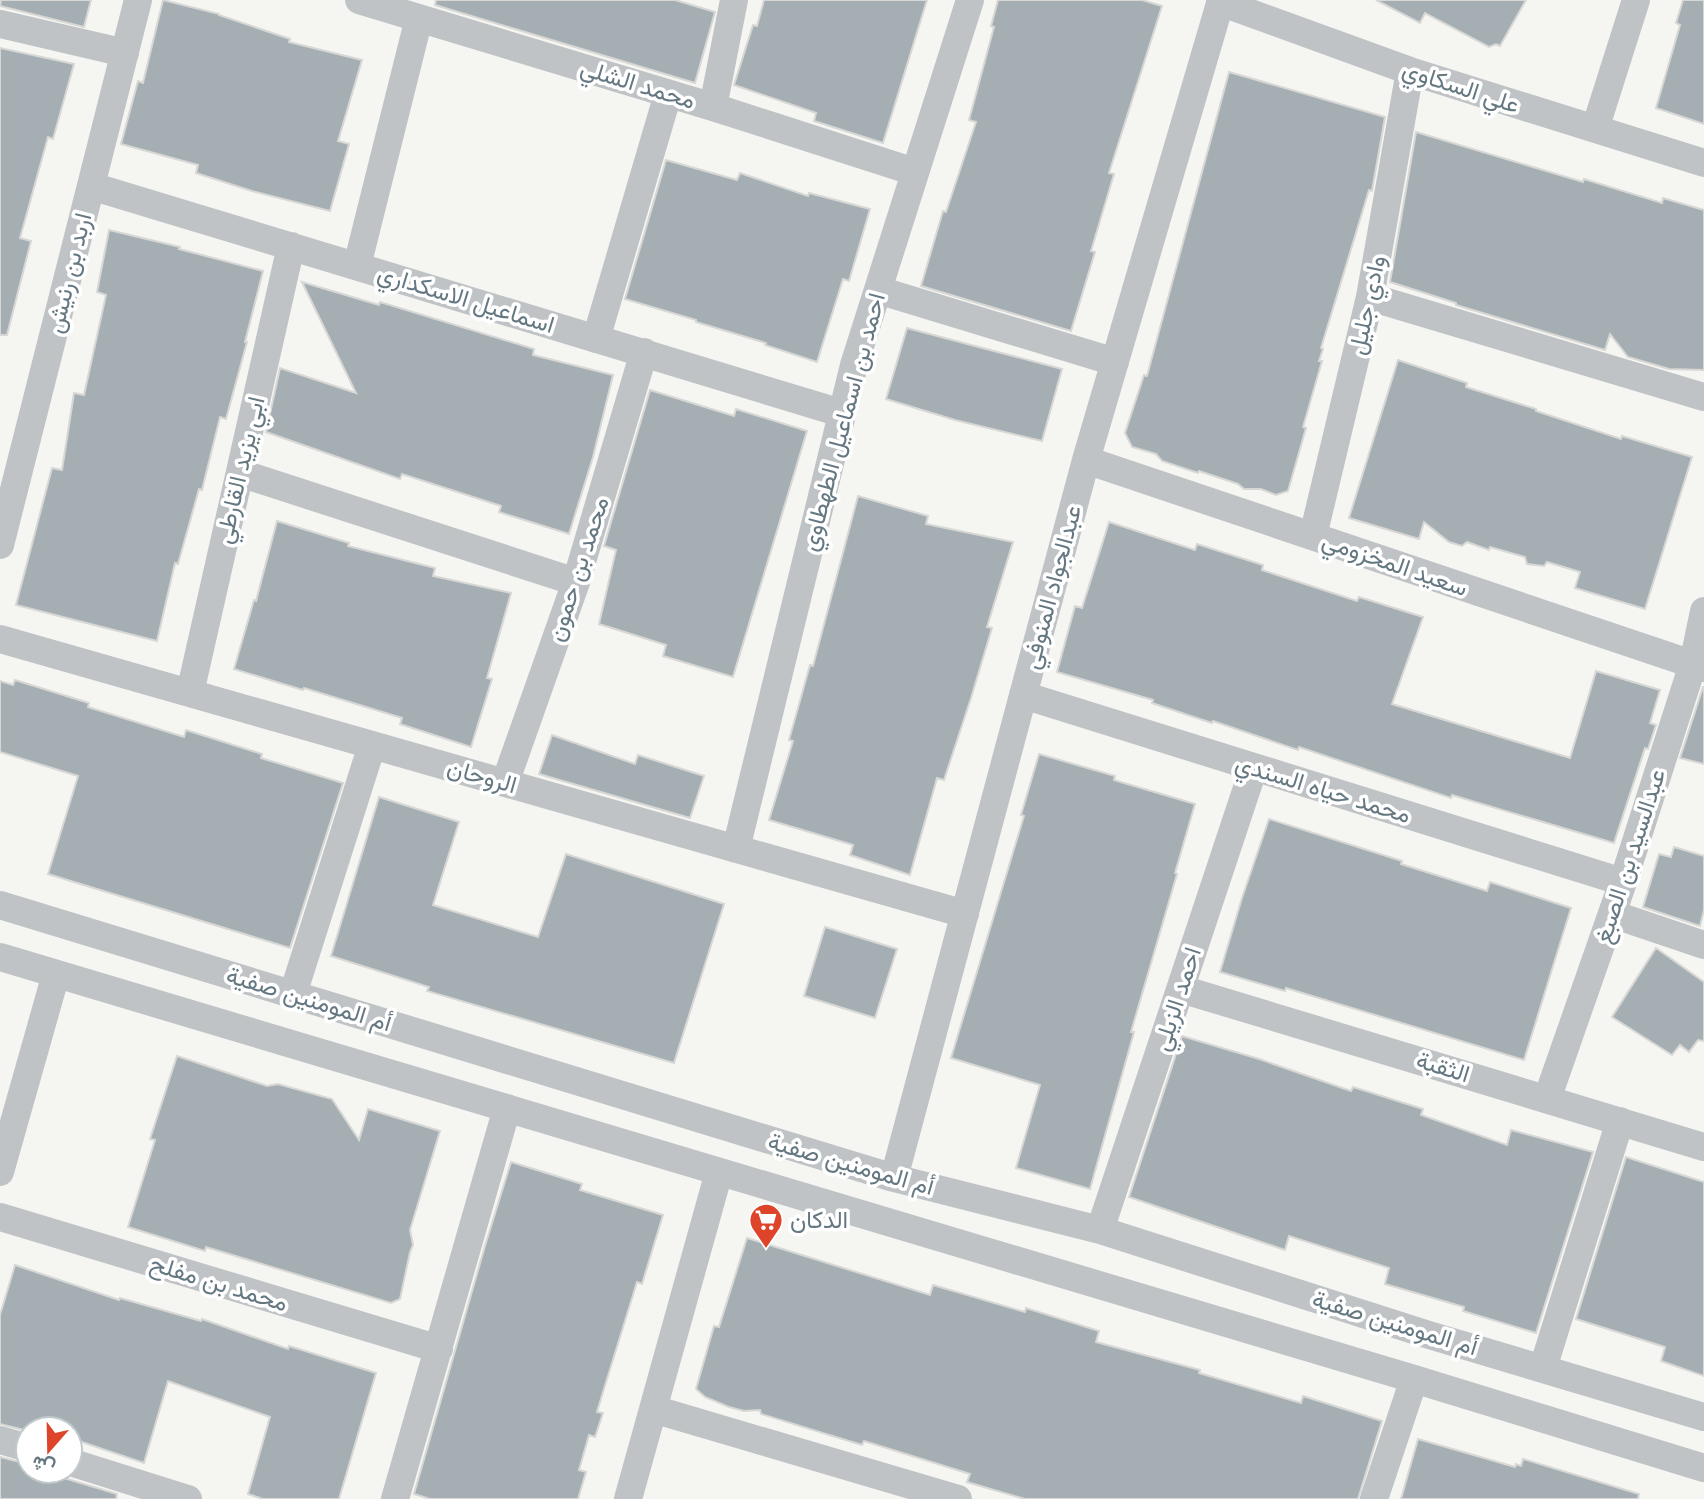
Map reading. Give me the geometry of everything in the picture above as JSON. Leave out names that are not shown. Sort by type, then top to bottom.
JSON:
[{"type":"street","name":"اربد بن رنيش","points":[[0,545],[138,0]]},
{"type":"street","name":"محمد الشلي","points":[[359,0],[713,107],[915,172]]},
{"type":"street","points":[[713,107],[734,0]]},
{"type":"street","name":"احمد بن اسماعيل الطهطاوي","points":[[736,849],[841,413],[877,290],[970,0]]},
{"type":"street","points":[[1595,129],[1636,0]]},
{"type":"street","name":"علي السكاوي","points":[[1221,1],[1410,71],[1704,163]]},
{"type":"street","name":"عبدالجواد المنوفي","points":[[894,1178],[1086,460],[1221,1]]},
{"type":"street","points":[[356,266],[419,18]]},
{"type":"street","points":[[0,24],[125,53]]},
{"type":"street","name":"وادي جليل","points":[[1313,536],[1370,298],[1410,71]]},
{"type":"street","points":[[597,339],[668,94]]},
{"type":"street","name":"اسماعيل الاسكداري","points":[[91,186],[841,413]]},
{"type":"street","name":"ابي يزيد القارطي","points":[[190,693],[291,246]]},
{"type":"street","points":[[877,290],[1115,362]]},
{"type":"street","points":[[1370,298],[1704,397]]},
{"type":"street","name":"محمد بن حمون","points":[[505,783],[576,582],[644,352]]},
{"type":"street","name":"سعيد المخزومي","points":[[1086,460],[1698,666]]},
{"type":"street","points":[[240,473],[576,582]]},
{"type":"street","name":"عبدالسيد بن الصبغ","points":[[1547,1099],[1698,666],[1704,611]]},
{"type":"street","name":"الروحان","points":[[0,639],[965,914]]},
{"type":"street","name":"محمد حياه السندي","points":[[1023,695],[1623,882]]},
{"type":"street","points":[[293,994],[372,745]]},
{"type":"street","name":"احمد الزيلي","points":[[1100,1230],[1254,767]]},
{"type":"street","name":"أم المومنين صفية","points":[[0,905],[894,1178],[1100,1230],[1430,1335],[1704,1417]]},
{"type":"street","points":[[1612,914],[1704,945]]},
{"type":"street","name":"أم المومنين صفية","points":[[0,957],[1414,1378],[1704,1468]]},
{"type":"street","points":[[0,1172],[56,974]]},
{"type":"street","name":"الثقبة","points":[[1181,989],[1704,1147]]},
{"type":"street","points":[[396,1499],[507,1108]]},
{"type":"street","points":[[1542,1367],[1620,1121]]},
{"type":"street","points":[[628,1499],[719,1172]]},
{"type":"street","name":"محمد بن مفلح","points":[[0,1217],[439,1349]]},
{"type":"street","points":[[1374,1499],[1414,1378]]},
{"type":"street","points":[[653,1409],[958,1499]]},
{"type":"street","points":[[84,1467],[150,1493],[188,1499]]},
{"type":"building","points":[[1,0],[91,0],[84,27],[0,6]]},
{"type":"building","points":[[163,0],[219,14],[290,39],[289,42],[362,60],[338,141],[349,144],[330,211],[252,191],[196,173],[198,165],[121,144],[138,81],[143,83]]},
{"type":"building","points":[[436,0],[675,0],[715,12],[695,83],[435,5]]},
{"type":"building","points":[[764,0],[927,0],[883,143],[814,121],[816,113],[734,85]]},
{"type":"building","points":[[998,0],[1142,0],[1162,6],[1109,173],[1114,174],[1091,251],[1095,252],[1071,331],[921,286],[943,211],[946,212],[976,122],[969,120],[994,27],[991,26]]},
{"type":"building","points":[[1376,0],[1526,0],[1500,46],[1496,44],[1489,47],[1425,13],[1420,23]]},
{"type":"building","points":[[1683,0],[1704,0],[1704,124],[1656,108],[1680,25],[1676,23]]},
{"type":"building","points":[[0,48],[74,64],[53,139],[48,137],[20,238],[31,241],[7,335],[0,335]]},
{"type":"building","points":[[1229,72],[1385,117],[1372,191],[1369,190],[1321,348],[1323,349],[1319,361],[1322,361],[1288,491],[1276,495],[1261,489],[1244,489],[1238,484],[1162,461],[1156,454],[1132,447],[1125,433],[1144,375],[1147,376]]},
{"type":"building","points":[[1416,132],[1583,182],[1584,179],[1662,203],[1663,198],[1704,210],[1704,370],[1669,369],[1628,357],[1610,334],[1605,350],[1390,282]]},
{"type":"building","points":[[666,160],[737,180],[740,173],[808,196],[809,193],[870,209],[849,281],[843,279],[817,362],[696,320],[625,299]]},
{"type":"building","points":[[109,230],[263,271],[226,419],[220,417],[202,490],[199,489],[178,564],[175,563],[157,641],[16,605],[52,468],[62,470],[74,393],[84,395],[106,295],[97,292]]},
{"type":"building","points":[[302,282],[379,305],[380,302],[534,349],[533,355],[613,375],[593,457],[569,534],[499,512],[501,506],[402,474],[400,479],[266,432],[280,368],[356,393]]},
{"type":"building","points":[[907,328],[1062,369],[1042,441],[955,420],[886,399]]},
{"type":"building","points":[[1398,360],[1467,383],[1466,387],[1536,411],[1621,439],[1622,436],[1692,457],[1645,609],[1575,588],[1580,572],[1547,562],[1544,566],[1527,564],[1525,557],[1490,547],[1489,550],[1467,542],[1462,546],[1449,542],[1424,522],[1419,539],[1349,518]]},
{"type":"building","points":[[650,390],[734,416],[736,409],[807,431],[733,677],[663,656],[666,645],[599,624],[616,550],[604,546]]},
{"type":"building","points":[[858,496],[928,516],[926,524],[1013,542],[987,627],[992,628],[971,698],[944,780],[937,778],[910,875],[850,855],[853,845],[769,820],[793,741],[789,740],[810,665],[813,666]]},
{"type":"building","points":[[277,521],[349,543],[348,546],[435,568],[433,576],[511,593],[487,678],[492,679],[471,747],[400,724],[402,718],[234,669],[254,600],[256,601]]},
{"type":"building","points":[[1109,522],[1195,550],[1197,544],[1263,565],[1262,570],[1357,601],[1359,597],[1423,617],[1392,704],[1570,758],[1596,671],[1660,690],[1650,723],[1656,725],[1648,749],[1645,748],[1614,843],[1452,795],[1451,798],[1299,747],[1298,750],[1213,721],[1212,723],[1152,703],[1153,700],[1057,672],[1075,606],[1082,608]]},
{"type":"building","points":[[15,680],[89,703],[88,707],[184,737],[186,730],[262,754],[261,758],[343,783],[290,948],[48,874],[78,776],[0,752],[0,681],[13,685]]},
{"type":"building","points":[[1704,687],[1704,764],[1680,758]]},
{"type":"building","points":[[552,735],[635,764],[638,755],[704,776],[690,818],[539,774]]},
{"type":"building","points":[[1039,754],[1115,776],[1114,780],[1195,804],[1090,1189],[1016,1168],[1040,1085],[951,1058],[1024,816],[1021,815]]},
{"type":"building","points":[[379,797],[459,822],[433,905],[538,937],[566,854],[724,904],[674,1063],[427,991],[429,987],[331,956]]},
{"type":"building","points":[[1269,819],[1487,891],[1490,882],[1571,908],[1524,1060],[1286,988],[1285,991],[1220,972]]},
{"type":"building","points":[[1674,847],[1704,856],[1704,910],[1700,926],[1643,907],[1659,854],[1671,857]]},
{"type":"building","points":[[825,927],[897,949],[875,1018],[804,996]]},
{"type":"building","points":[[1656,948],[1704,982],[1704,1041],[1698,1040],[1689,1052],[1680,1045],[1672,1055],[1612,1017]]},
{"type":"building","points":[[1182,1036],[1351,1091],[1353,1087],[1423,1109],[1421,1115],[1507,1145],[1511,1130],[1593,1152],[1536,1333],[1463,1311],[1464,1307],[1385,1284],[1389,1268],[1289,1236],[1285,1250],[1129,1197]]},
{"type":"building","points":[[177,1056],[267,1086],[278,1084],[332,1099],[359,1140],[368,1109],[440,1131],[410,1230],[413,1245],[400,1299],[391,1303],[206,1247],[205,1251],[128,1227],[155,1140],[150,1139]]},
{"type":"building","points":[[1626,1157],[1704,1182],[1704,1376],[1661,1361],[1665,1347],[1576,1319]]},
{"type":"building","points":[[511,1162],[582,1184],[580,1190],[663,1215],[642,1284],[637,1282],[603,1392],[597,1412],[603,1413],[595,1437],[589,1435],[579,1470],[586,1472],[578,1499],[430,1499],[414,1494]]},
{"type":"building","points":[[747,1238],[930,1295],[933,1285],[1025,1312],[1026,1308],[1099,1331],[1096,1342],[1200,1370],[1199,1373],[1301,1403],[1303,1396],[1382,1421],[1358,1499],[1025,1499],[967,1482],[970,1474],[864,1441],[862,1445],[761,1414],[760,1410],[744,1411],[729,1407],[705,1397],[696,1389],[714,1326],[719,1327]]},
{"type":"building","points":[[15,1265],[119,1300],[120,1298],[201,1321],[202,1319],[288,1349],[289,1346],[376,1373],[339,1499],[263,1499],[248,1494],[270,1417],[168,1381],[144,1463],[84,1443],[84,1415],[14,1415],[14,1428],[0,1424],[0,1315]]},
{"type":"building","points":[[1418,1439],[1515,1467],[1516,1464],[1521,1466],[1523,1459],[1639,1494],[1638,1499],[1401,1499]]},
{"type":"building","points":[[0,1457],[14,1460],[14,1485],[84,1484],[117,1494],[116,1499],[0,1499]]},
{"type":"place","name":"الدكان","points":[[766,1250]]}]
